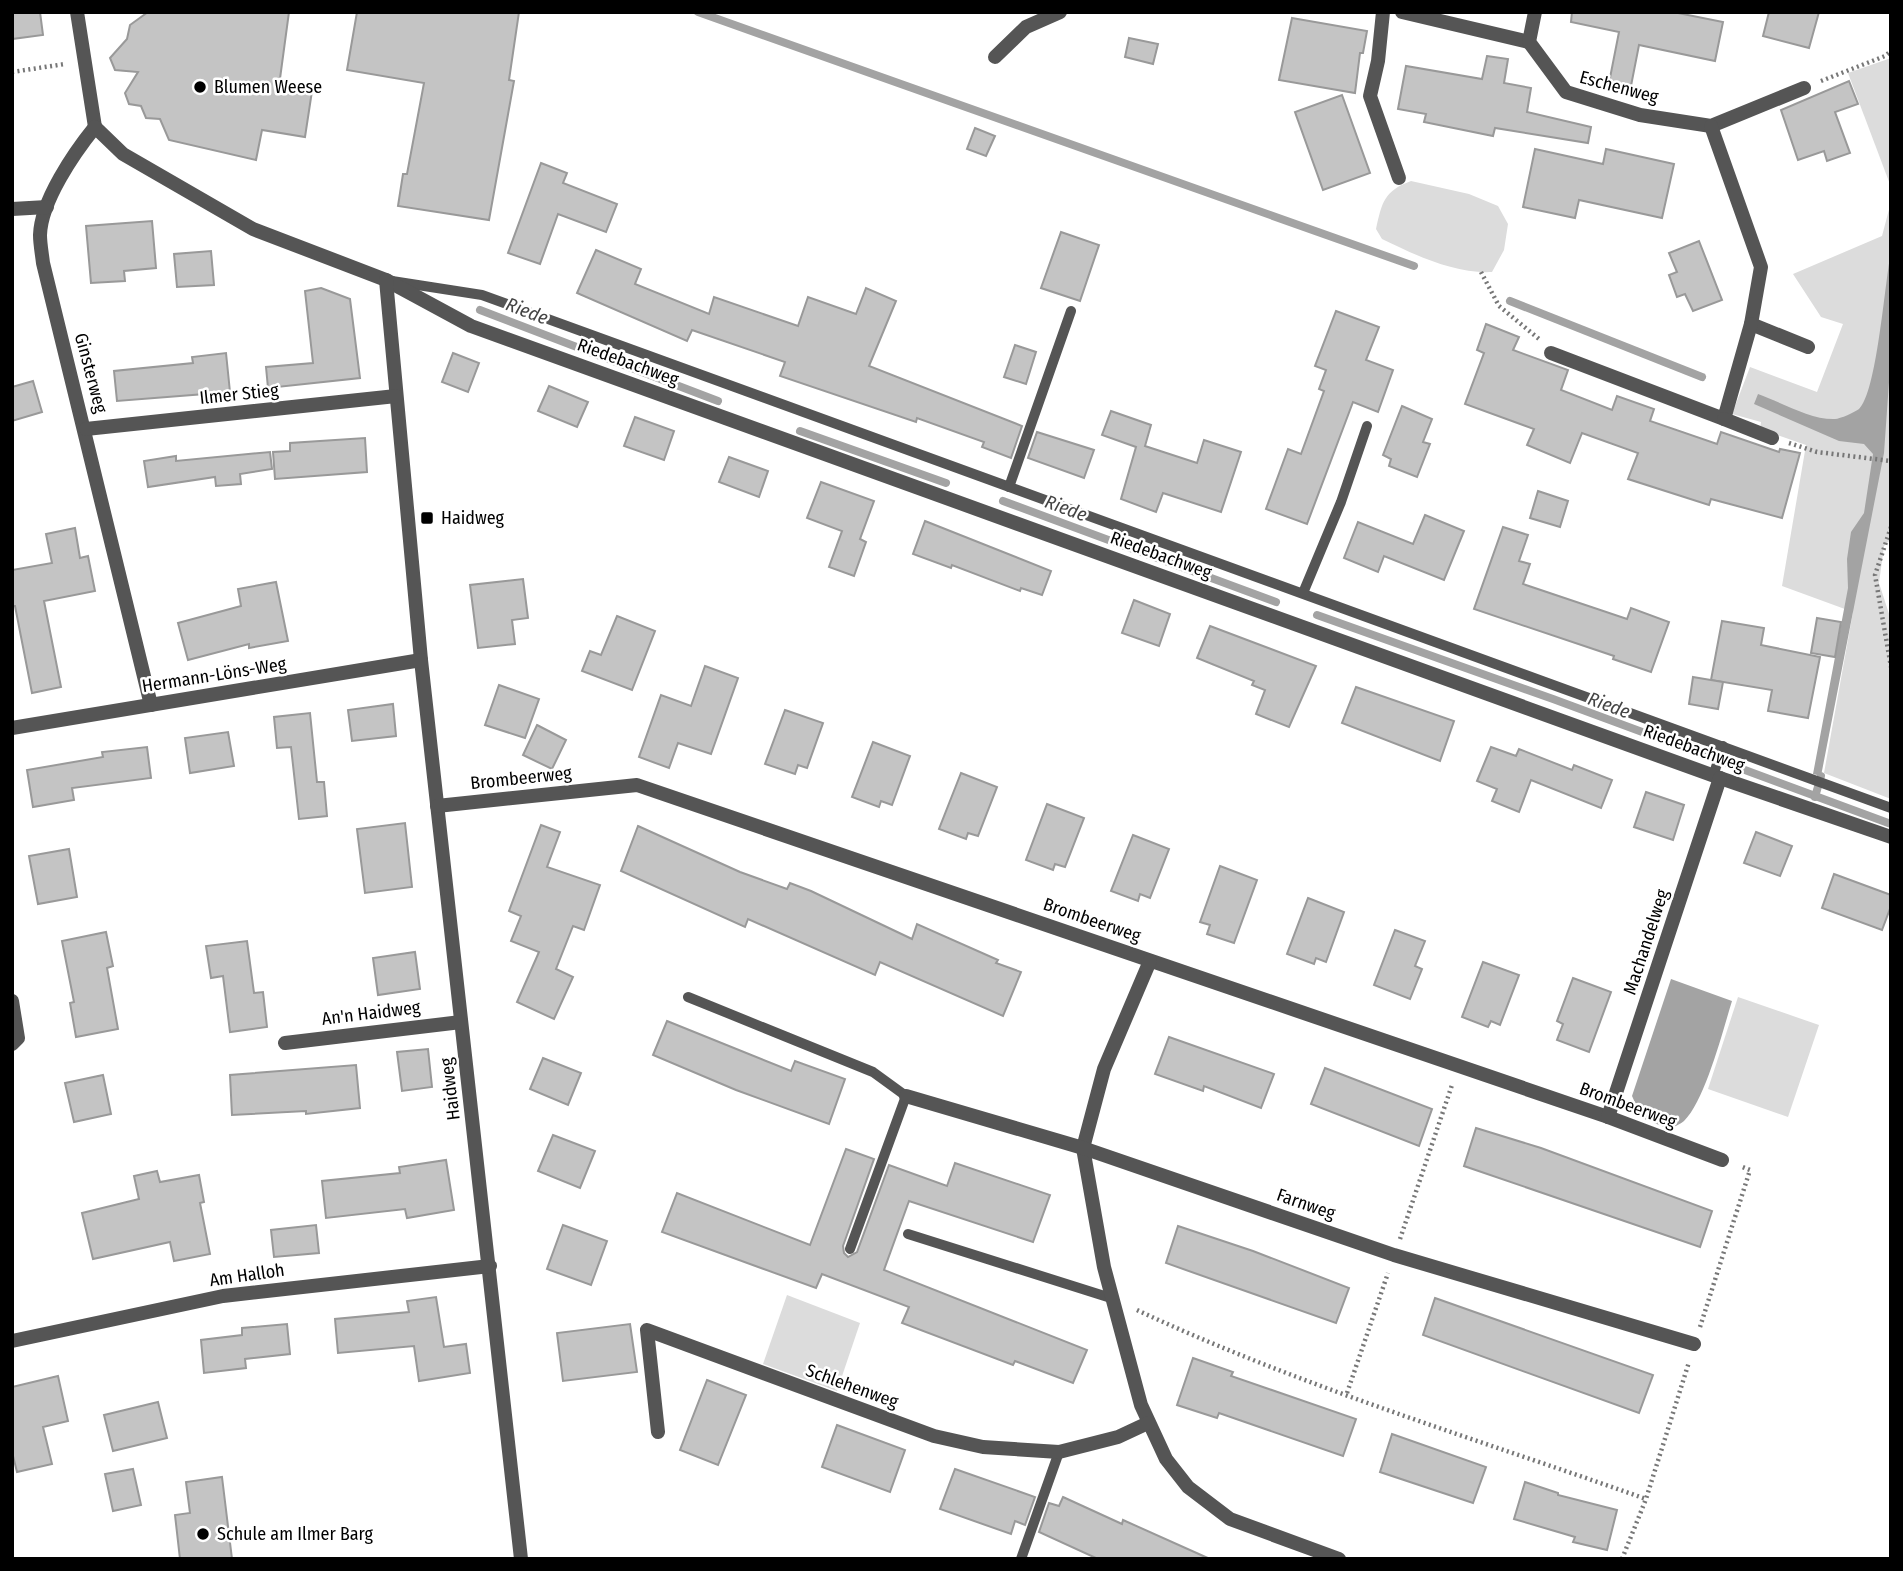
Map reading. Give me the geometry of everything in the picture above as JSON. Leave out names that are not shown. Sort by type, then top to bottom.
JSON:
[{"type":"street","points":[[77,12],[95,127]]},
{"type":"street","points":[[995,57],[1026,27],[1060,12]]},
{"type":"street","points":[[1383,12],[1378,61],[1370,96],[1399,178]]},
{"type":"street","points":[[1402,12],[1529,42],[1535,12]]},
{"type":"street","name":"Eschenweg","points":[[1529,42],[1566,92],[1640,115],[1711,126]]},
{"type":"street","points":[[1724,419],[1751,324],[1761,267],[1711,126],[1804,88]]},
{"type":"street","name":"Ginsterweg","points":[[95,127],[72,154],[47,207],[40,233],[43,263],[86,429],[151,705]]},
{"type":"street","name":"Riedebachweg","points":[[95,127],[123,154],[253,229],[386,280],[471,326],[1891,837]]},
{"type":"street","points":[[12,209],[47,207]]},
{"type":"street","name":"Haidweg","points":[[386,280],[421,660],[521,1559]]},
{"type":"street","points":[[1751,324],[1808,347]]},
{"type":"street","points":[[1551,353],[1772,438]]},
{"type":"street","name":"Ilmer Stieg","points":[[86,429],[396,396]]},
{"type":"street","name":"Hermann-Löns-Weg","points":[[12,728],[421,660]]},
{"type":"street","name":"Machandelweg","points":[[1608,1117],[1716,775]]},
{"type":"street","name":"Brombeerweg","points":[[437,806],[637,785],[1608,1117],[1722,1160]]},
{"type":"street","points":[[1150,961],[1104,1069],[1083,1148],[1104,1267],[1148,1423],[1166,1459],[1188,1487],[1230,1519],[1339,1559]]},
{"type":"street","points":[[12,1001],[18,1038],[12,1044]]},
{"type":"street","name":"An'n Haidweg","points":[[285,1043],[461,1022]]},
{"type":"street","name":"Farnweg","points":[[906,1096],[1083,1148],[1394,1255],[1694,1344]]},
{"type":"street","name":"Am Halloh","points":[[12,1341],[223,1296],[489,1265]]},
{"type":"street","name":"Schlehenweg","points":[[658,1432],[647,1330],[934,1436],[984,1447],[1059,1452],[1118,1437],[1148,1423]]},
{"type":"lane","name":"Riedebachweg","points":[[386,280],[482,295],[1891,808]]},
{"type":"lane","points":[[1009,487],[1071,311]]},
{"type":"lane","points":[[1303,593],[1337,514],[1367,426]]},
{"type":"lane","points":[[1716,775],[1723,748]]},
{"type":"lane","points":[[688,997],[873,1072],[906,1096],[850,1249]]},
{"type":"lane","points":[[908,1234],[1114,1299]]},
{"type":"lane","points":[[1020,1559],[1059,1452]]},
{"type":"path","points":[[1804,88],[1885,57],[1891,51]]},
{"type":"path","points":[[12,72],[83,61]]},
{"type":"path","points":[[1481,272],[1499,306],[1543,342],[1551,353]]},
{"type":"path","points":[[1772,438],[1817,453],[1891,461]]},
{"type":"path","points":[[1891,527],[1875,575],[1891,667]]},
{"type":"path","points":[[1347,1393],[1458,1067]]},
{"type":"path","points":[[1114,1299],[1184,1332],[1646,1499]]},
{"type":"shaded area","points":[[1891,58],[1891,187],[1848,73]]},
{"type":"shaded area","points":[[1411,181],[1469,194],[1498,206],[1508,224],[1504,250],[1492,272],[1450,267],[1382,239],[1376,229],[1386,199],[1395,189]]},
{"type":"shaded area","points":[[1891,202],[1891,539],[1884,546],[1879,583],[1891,620],[1891,799],[1824,773],[1853,612],[1782,586],[1806,445],[1760,429],[1761,422],[1732,414],[1750,367],[1817,392],[1843,324],[1821,317],[1793,274],[1882,236]]},
{"type":"shaded area","points":[[1891,252],[1891,354],[1884,453],[1821,776],[1813,774],[1848,588],[1847,559],[1851,532],[1864,513],[1873,454],[1864,444],[1839,441],[1754,404],[1758,394],[1806,414],[1826,419],[1835,419],[1859,409],[1871,382]]},
{"type":"shaded area","points":[[1671,979],[1732,1001],[1713,1064],[1699,1098],[1684,1121],[1669,1129],[1642,1118],[1632,1096]]},
{"type":"shaded area","points":[[1738,997],[1819,1025],[1788,1117],[1708,1089]]},
{"type":"shaded area","points":[[787,1295],[860,1323],[837,1391],[763,1364]]},
{"type":"building","points":[[12,12],[40,12],[43,35],[12,39]]},
{"type":"building","points":[[148,12],[289,12],[279,86],[312,91],[305,137],[262,130],[256,160],[169,140],[160,119],[146,118],[141,106],[129,104],[125,93],[138,72],[115,70],[110,58],[127,39],[130,25]]},
{"type":"building","points":[[357,12],[519,12],[509,80],[514,81],[489,220],[398,206],[403,174],[407,174],[424,83],[347,70]]},
{"type":"building","points":[[1572,12],[1673,12],[1723,22],[1715,61],[1639,45],[1631,86],[1609,83],[1619,32],[1571,22]]},
{"type":"building","points":[[1769,12],[1819,12],[1809,48],[1763,36]]},
{"type":"building","points":[[1292,18],[1367,31],[1363,53],[1360,53],[1355,93],[1279,80]]},
{"type":"building","points":[[1129,38],[1158,44],[1153,64],[1125,57]]},
{"type":"building","points":[[1487,56],[1508,59],[1504,83],[1531,88],[1527,112],[1591,127],[1588,143],[1495,128],[1493,136],[1424,122],[1426,114],[1398,109],[1406,66],[1482,79]]},
{"type":"building","points":[[1849,81],[1858,104],[1835,112],[1850,153],[1827,161],[1824,151],[1798,160],[1781,110]]},
{"type":"building","points":[[1342,95],[1370,173],[1323,190],[1295,112]]},
{"type":"building","points":[[975,128],[995,136],[986,156],[967,149]]},
{"type":"building","points":[[1535,149],[1603,164],[1606,149],[1674,164],[1662,218],[1579,200],[1575,218],[1523,207]]},
{"type":"building","points":[[541,163],[567,173],[563,183],[617,204],[606,232],[558,214],[540,264],[508,253]]},
{"type":"building","points":[[152,221],[156,268],[124,271],[125,281],[91,283],[86,226]]},
{"type":"building","points":[[1061,232],[1099,245],[1080,301],[1041,288]]},
{"type":"building","points":[[1699,241],[1722,300],[1693,311],[1685,294],[1677,297],[1669,275],[1677,272],[1669,253]]},
{"type":"building","points":[[596,250],[641,269],[635,284],[709,314],[714,297],[798,326],[808,297],[856,314],[866,288],[896,301],[869,366],[1022,426],[1011,458],[982,447],[984,442],[917,418],[916,422],[780,376],[785,362],[692,330],[687,341],[577,293]]},
{"type":"building","points":[[211,251],[214,285],[177,287],[174,254]]},
{"type":"building","points":[[321,288],[350,299],[360,378],[268,388],[266,367],[313,363],[305,291]]},
{"type":"building","points":[[1336,311],[1379,327],[1366,360],[1393,370],[1378,412],[1353,402],[1307,524],[1266,509],[1288,449],[1301,454],[1324,391],[1319,389],[1326,370],[1315,366]]},
{"type":"building","points":[[1486,324],[1519,337],[1513,350],[1568,370],[1561,390],[1612,410],[1617,396],[1654,409],[1650,421],[1717,444],[1721,432],[1779,452],[1780,449],[1800,453],[1782,518],[1711,499],[1709,505],[1628,479],[1638,453],[1582,433],[1570,463],[1527,445],[1534,429],[1465,404],[1484,353],[1477,350]]},
{"type":"building","points":[[1015,345],[1036,352],[1026,384],[1004,377]]},
{"type":"building","points":[[226,353],[230,392],[117,401],[114,371],[193,363],[192,357]]},
{"type":"building","points":[[453,353],[479,363],[468,392],[442,382]]},
{"type":"building","points":[[33,381],[42,412],[12,421],[12,387]]},
{"type":"building","points":[[549,386],[588,402],[577,427],[538,411]]},
{"type":"building","points":[[1402,406],[1432,419],[1423,442],[1430,444],[1417,477],[1389,466],[1391,459],[1383,455]]},
{"type":"building","points":[[1111,411],[1151,425],[1145,446],[1197,463],[1204,440],[1241,452],[1221,512],[1163,493],[1156,512],[1121,499],[1136,447],[1102,435]]},
{"type":"building","points":[[635,417],[674,431],[664,460],[624,446]]},
{"type":"building","points":[[1037,432],[1094,450],[1084,478],[1028,458]]},
{"type":"building","points":[[365,438],[367,472],[275,479],[273,452],[290,451],[290,443]]},
{"type":"building","points":[[270,452],[272,469],[240,474],[241,484],[216,486],[215,477],[148,487],[144,461],[176,456],[176,461]]},
{"type":"building","points":[[729,457],[768,471],[759,497],[719,482]]},
{"type":"building","points":[[821,482],[874,501],[860,539],[866,542],[854,576],[829,567],[842,531],[807,518]]},
{"type":"building","points":[[1538,491],[1568,501],[1560,527],[1530,518]]},
{"type":"building","points":[[1425,515],[1464,531],[1444,580],[1384,556],[1378,572],[1344,558],[1358,522],[1413,544]]},
{"type":"building","points":[[925,521],[1051,571],[1042,595],[1021,588],[1020,591],[952,565],[951,568],[913,554]]},
{"type":"building","points":[[1503,527],[1528,535],[1519,561],[1530,564],[1523,584],[1627,619],[1631,608],[1669,622],[1651,672],[1613,659],[1614,656],[1474,609]]},
{"type":"building","points":[[75,528],[80,558],[88,556],[95,591],[44,601],[61,687],[32,693],[15,606],[12,606],[12,570],[52,563],[46,534]]},
{"type":"building","points":[[523,579],[528,618],[512,620],[515,644],[478,648],[470,585]]},
{"type":"building","points":[[276,582],[288,641],[249,648],[249,644],[188,660],[178,623],[241,606],[238,589]]},
{"type":"building","points":[[1134,600],[1170,614],[1159,646],[1122,633]]},
{"type":"building","points":[[617,616],[655,631],[632,690],[582,671],[590,651],[601,655]]},
{"type":"building","points":[[1817,618],[1841,622],[1835,657],[1811,653]]},
{"type":"building","points":[[1722,621],[1764,628],[1761,645],[1820,657],[1808,718],[1768,711],[1772,690],[1711,680]]},
{"type":"building","points":[[1210,626],[1316,666],[1289,727],[1256,714],[1265,690],[1252,685],[1254,681],[1197,658]]},
{"type":"building","points":[[705,666],[738,678],[711,754],[678,743],[669,768],[639,757],[661,695],[691,706]]},
{"type":"building","points":[[1693,677],[1723,682],[1718,709],[1689,704]]},
{"type":"building","points":[[499,685],[539,699],[525,738],[485,725]]},
{"type":"building","points":[[1356,687],[1454,721],[1440,761],[1342,723]]},
{"type":"building","points":[[393,704],[396,736],[352,741],[348,710]]},
{"type":"building","points":[[785,710],[823,723],[807,768],[798,765],[795,774],[765,764]]},
{"type":"building","points":[[310,713],[317,782],[324,782],[327,816],[299,819],[291,747],[277,748],[274,717]]},
{"type":"building","points":[[537,725],[566,740],[552,769],[523,755]]},
{"type":"building","points":[[228,732],[234,766],[190,773],[185,738]]},
{"type":"building","points":[[873,742],[910,756],[892,805],[881,801],[879,807],[852,797]]},
{"type":"building","points":[[147,747],[151,778],[72,788],[74,800],[33,807],[27,770],[103,757],[102,752]]},
{"type":"building","points":[[1491,747],[1516,756],[1519,749],[1572,770],[1574,765],[1612,780],[1601,808],[1531,780],[1519,812],[1492,801],[1497,789],[1477,781]]},
{"type":"building","points":[[961,773],[997,787],[978,836],[968,833],[966,839],[939,829]]},
{"type":"building","points":[[1646,792],[1684,805],[1673,840],[1634,827]]},
{"type":"building","points":[[1047,804],[1084,818],[1065,867],[1055,864],[1053,870],[1026,860]]},
{"type":"building","points":[[405,823],[412,887],[365,893],[357,829]]},
{"type":"building","points":[[541,825],[560,832],[547,867],[600,885],[584,930],[573,926],[556,969],[573,977],[554,1019],[517,1002],[539,952],[511,941],[521,916],[509,911]]},
{"type":"building","points":[[638,826],[740,872],[787,889],[790,883],[811,891],[912,939],[917,924],[998,960],[996,963],[1021,972],[1003,1016],[880,962],[875,975],[748,919],[745,927],[621,871]]},
{"type":"building","points":[[1756,832],[1792,846],[1780,876],[1744,863]]},
{"type":"building","points":[[1133,835],[1169,849],[1150,898],[1140,894],[1138,901],[1111,891]]},
{"type":"building","points":[[69,849],[77,897],[38,904],[29,856]]},
{"type":"building","points":[[1220,866],[1257,880],[1234,943],[1207,934],[1210,925],[1200,922]]},
{"type":"building","points":[[1834,874],[1891,895],[1891,906],[1882,930],[1822,908]]},
{"type":"building","points":[[1308,898],[1344,912],[1326,962],[1316,958],[1314,964],[1287,954]]},
{"type":"building","points":[[1395,930],[1425,941],[1415,966],[1422,969],[1410,999],[1374,985]]},
{"type":"building","points":[[106,932],[113,966],[107,968],[118,1029],[76,1037],[70,1003],[74,1002],[62,941]]},
{"type":"building","points":[[247,941],[254,993],[263,992],[267,1027],[230,1032],[223,976],[211,978],[206,946]]},
{"type":"building","points":[[415,952],[420,989],[378,995],[373,958]]},
{"type":"building","points":[[1483,962],[1519,975],[1500,1025],[1491,1021],[1488,1027],[1462,1017]]},
{"type":"building","points":[[1573,978],[1611,992],[1589,1052],[1557,1040],[1563,1024],[1557,1021]]},
{"type":"building","points":[[667,1021],[791,1071],[795,1061],[845,1079],[829,1124],[736,1090],[653,1055]]},
{"type":"building","points":[[1169,1037],[1274,1074],[1261,1108],[1204,1086],[1203,1091],[1155,1074]]},
{"type":"building","points":[[428,1049],[432,1087],[402,1091],[397,1052]]},
{"type":"building","points":[[543,1058],[581,1073],[568,1105],[530,1089]]},
{"type":"building","points":[[356,1065],[360,1108],[306,1114],[306,1111],[232,1115],[230,1075]]},
{"type":"building","points":[[1325,1068],[1432,1109],[1419,1146],[1311,1104]]},
{"type":"building","points":[[103,1075],[111,1114],[74,1122],[65,1083]]},
{"type":"building","points":[[1476,1128],[1541,1148],[1712,1211],[1700,1247],[1464,1166]]},
{"type":"building","points":[[553,1135],[595,1151],[580,1188],[538,1171]]},
{"type":"building","points":[[846,1149],[874,1159],[843,1246],[848,1257],[857,1252],[889,1165],[947,1186],[955,1163],[1050,1195],[1033,1242],[909,1201],[884,1270],[1087,1350],[1073,1383],[1015,1361],[1013,1365],[902,1323],[909,1307],[822,1274],[816,1288],[662,1232],[677,1193],[810,1245]]},
{"type":"building","points":[[446,1160],[454,1210],[407,1218],[405,1209],[326,1218],[322,1181],[400,1173],[399,1167]]},
{"type":"building","points":[[157,1171],[160,1182],[199,1175],[204,1202],[200,1203],[210,1254],[174,1261],[170,1242],[93,1259],[82,1213],[139,1199],[134,1176]]},
{"type":"building","points":[[316,1225],[319,1253],[274,1257],[271,1230]]},
{"type":"building","points":[[563,1225],[607,1241],[591,1285],[547,1269]]},
{"type":"building","points":[[1178,1226],[1349,1288],[1336,1323],[1166,1263]]},
{"type":"building","points":[[436,1297],[444,1347],[466,1344],[470,1373],[419,1381],[414,1346],[338,1353],[335,1319],[409,1312],[407,1301]]},
{"type":"building","points":[[1435,1298],[1653,1375],[1639,1413],[1423,1335]]},
{"type":"building","points":[[287,1324],[290,1354],[245,1359],[246,1368],[204,1373],[201,1340],[242,1335],[242,1328]]},
{"type":"building","points":[[630,1324],[637,1372],[563,1381],[557,1333]]},
{"type":"building","points":[[1193,1358],[1233,1372],[1231,1376],[1356,1419],[1343,1456],[1219,1413],[1217,1418],[1177,1405]]},
{"type":"building","points":[[58,1376],[68,1421],[43,1427],[52,1464],[17,1472],[12,1452],[12,1387]]},
{"type":"building","points":[[707,1380],[746,1395],[718,1465],[680,1450]]},
{"type":"building","points":[[158,1402],[167,1438],[113,1451],[104,1415]]},
{"type":"building","points":[[837,1425],[905,1450],[890,1492],[822,1467]]},
{"type":"building","points":[[1392,1434],[1486,1467],[1473,1503],[1380,1472]]},
{"type":"building","points":[[133,1469],[141,1505],[113,1511],[105,1474]]},
{"type":"building","points":[[955,1469],[1035,1497],[1025,1525],[1015,1521],[1011,1534],[940,1509]]},
{"type":"building","name":"Schule am Ilmer Barg","points":[[222,1477],[232,1559],[180,1559],[175,1515],[190,1513],[186,1482]]},
{"type":"building","points":[[1525,1482],[1558,1495],[1617,1510],[1607,1550],[1573,1542],[1575,1537],[1514,1519]]},
{"type":"building","points":[[1063,1497],[1122,1524],[1123,1520],[1210,1559],[1098,1559],[1039,1532],[1049,1503],[1059,1506]]},
{"type":"waterway","points":[[698,12],[1414,266]]},
{"type":"waterway","points":[[1510,301],[1702,377]]},
{"type":"waterway","name":"Riede","points":[[480,310],[718,401]]},
{"type":"waterway","name":"Riede","points":[[800,431],[946,483]]},
{"type":"waterway","name":"Riede","points":[[1003,501],[1276,602]]},
{"type":"waterway","name":"Riede","points":[[1317,615],[1891,824]]},
{"type":"waterway","points":[[1815,797],[1821,776]]},
{"type":"place","name":"Blumen Weese","points":[[200,87]]},
{"type":"place","name":"Haidweg","points":[[427,518]]},
{"type":"place","name":"Schule am Ilmer Barg","points":[[203,1534]]}]
